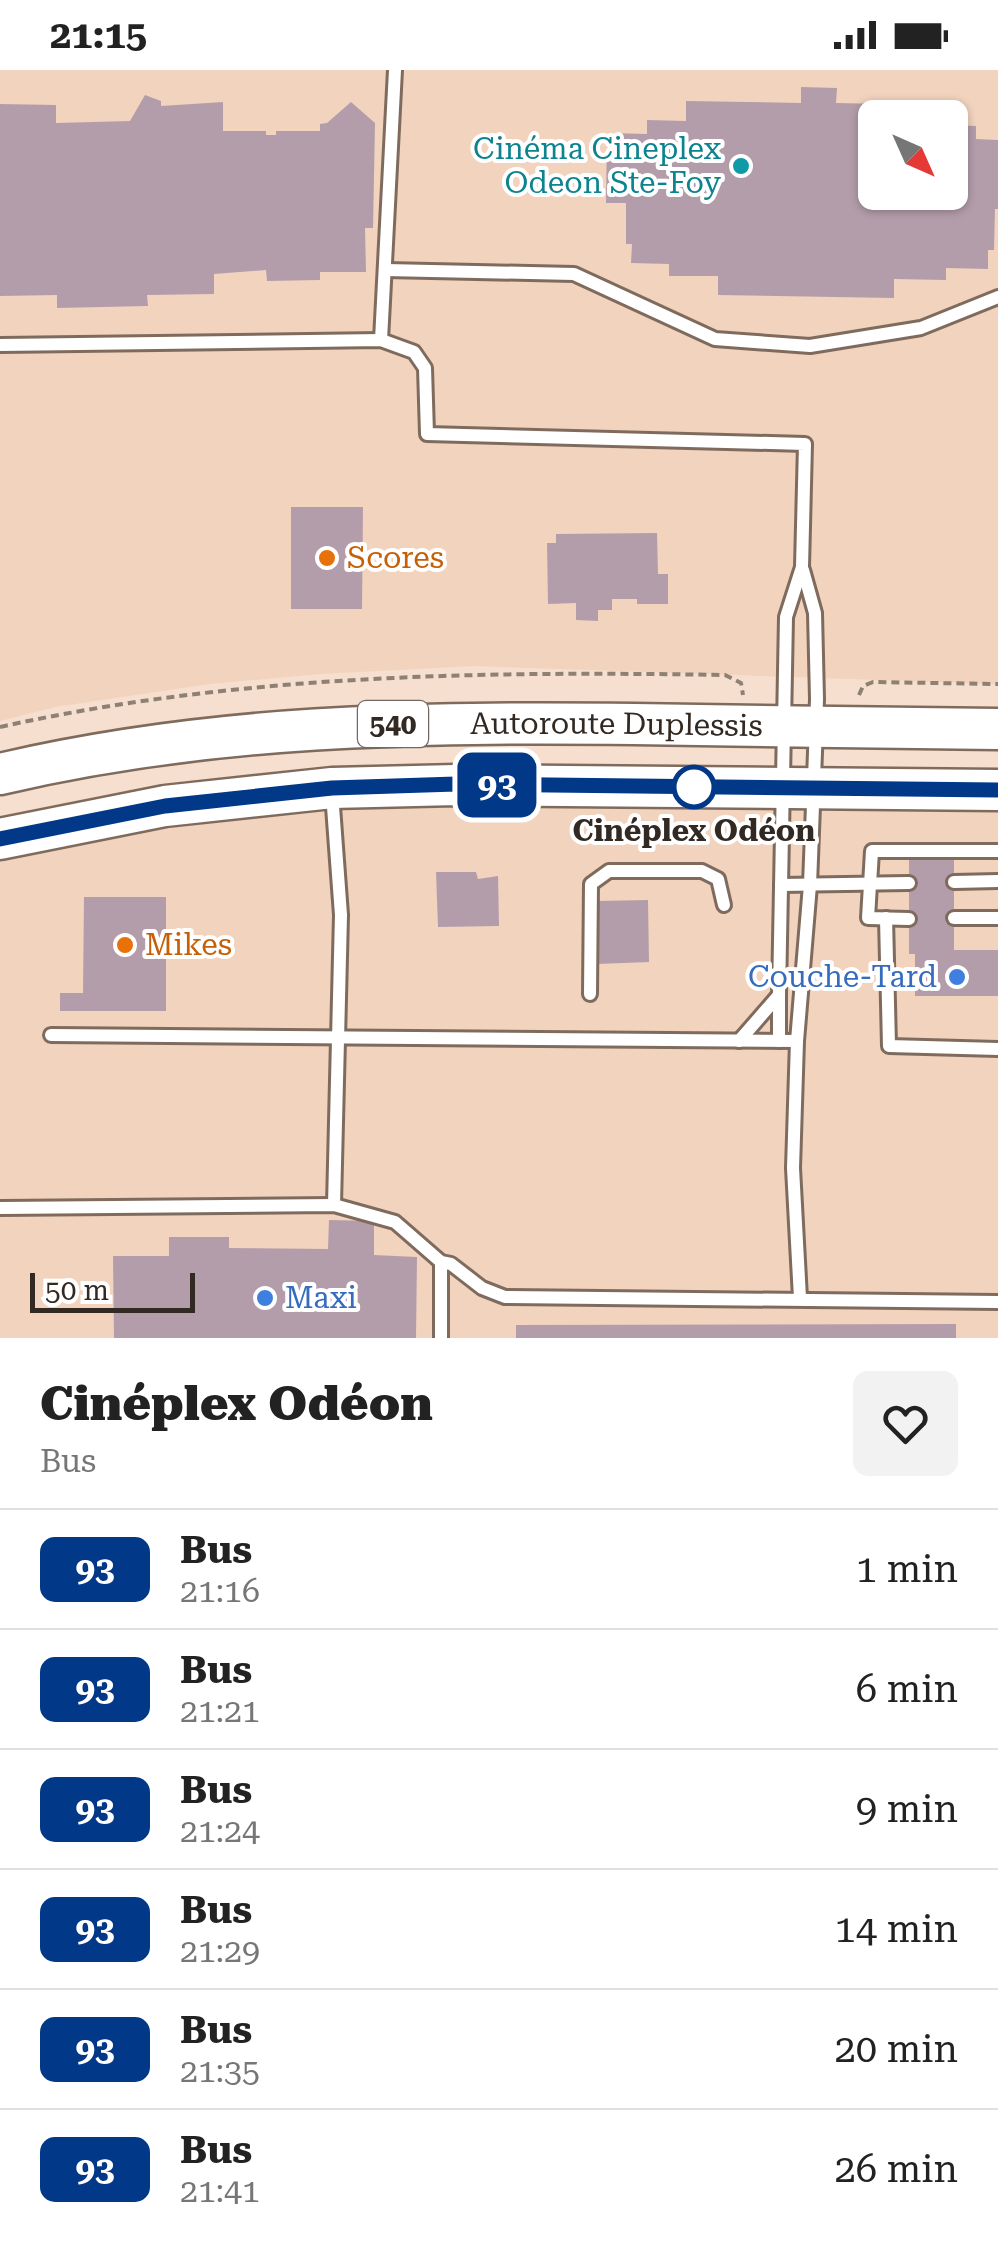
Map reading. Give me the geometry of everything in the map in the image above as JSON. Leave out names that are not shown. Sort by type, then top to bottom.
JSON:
[{"type":"highway","name":"Autoroute Duplessis","points":[[0,774],[181,741],[359,724],[998,729]]},
{"type":"highway","name":"Autoroute Duplessis","points":[[0,839],[165,806],[332,788],[456,784],[998,790]]},
{"type":"lane","points":[[382,340],[395,70]]},
{"type":"lane","points":[[386,270],[574,274],[715,339],[810,346],[922,328],[998,296]]},
{"type":"lane","points":[[0,345],[382,340],[414,352],[425,368],[427,434],[805,444],[802,567],[786,618],[800,726],[799,788],[781,885],[779,1042]]},
{"type":"lane","points":[[800,1298],[793,1168],[797,1042],[810,885],[799,788],[800,726],[815,614],[802,567]]},
{"type":"lane","points":[[332,788],[340,915],[334,1205]]},
{"type":"lane","points":[[909,919],[868,918],[872,850],[998,851]]},
{"type":"lane","points":[[590,994],[590,884],[610,871],[702,871],[718,879],[724,905]]},
{"type":"lane","points":[[954,882],[998,880]]},
{"type":"lane","points":[[781,885],[909,883]]},
{"type":"lane","points":[[886,918],[888,1046],[998,1049]]},
{"type":"lane","points":[[954,918],[998,918]]},
{"type":"lane","points":[[739,1041],[779,996]]},
{"type":"lane","points":[[51,1035],[797,1042]]},
{"type":"lane","points":[[0,1208],[334,1205],[395,1222],[441,1262],[450,1264],[482,1288],[504,1296],[998,1302]]},
{"type":"lane","points":[[440,1338],[441,1262]]},
{"type":"path","points":[[0,727],[102,705],[211,690],[434,674],[725,675],[740,683],[742,696]]},
{"type":"path","points":[[858,700],[861,689],[873,682],[998,684]]},
{"type":"shaded area","points":[[0,70],[998,70],[998,684],[474,666],[209,684],[55,707],[0,721]]},
{"type":"shaded area","points":[[998,790],[998,1338],[0,1338],[0,839],[165,806]]},
{"type":"building","name":"Cinéma Cineplex Odeon Ste-Foy","points":[[801,87],[837,88],[836,103],[858,103],[858,210],[968,210],[968,126],[976,126],[976,139],[998,140],[998,209],[994,250],[988,250],[988,269],[946,268],[946,280],[894,279],[894,298],[718,295],[718,276],[669,276],[669,264],[631,263],[632,244],[626,244],[626,203],[606,203],[607,133],[647,134],[647,120],[686,121],[686,101],[801,103]]},
{"type":"building","points":[[145,95],[161,101],[161,106],[223,102],[223,131],[266,131],[266,135],[276,135],[276,131],[320,131],[320,124],[327,123],[351,102],[375,123],[373,228],[365,228],[366,272],[320,272],[320,280],[267,281],[266,270],[214,274],[214,294],[147,295],[148,306],[57,308],[57,295],[0,296],[0,104],[56,105],[56,123],[130,121]]},
{"type":"building","name":"Scores","points":[[291,507],[363,507],[362,609],[291,609]]},
{"type":"building","points":[[657,533],[658,574],[668,574],[668,604],[612,599],[612,610],[598,610],[598,621],[576,620],[576,603],[548,604],[547,543],[556,543],[556,534]]},
{"type":"building","points":[[909,859],[954,859],[954,950],[998,950],[998,996],[915,996],[915,954],[909,954]]},
{"type":"building","points":[[436,872],[476,872],[478,879],[498,876],[499,926],[438,927]]},
{"type":"building","name":"Mikes","points":[[84,897],[166,897],[166,1011],[60,1011],[60,993],[83,993]]},
{"type":"building","points":[[648,900],[649,962],[597,964],[597,901]]},
{"type":"building","name":"Maxi","points":[[329,1220],[374,1221],[374,1255],[417,1257],[416,1338],[114,1338],[113,1256],[169,1256],[169,1237],[229,1237],[229,1248],[328,1249]]},
{"type":"building","points":[[956,1324],[956,1338],[516,1338],[516,1325]]},
{"type":"bus line","name":"93","points":[[0,839],[165,806],[332,788],[456,784],[998,790]]},
{"type":"place","name":"Cinéma Cineplex Odeon Ste-Foy","points":[[741,166]]},
{"type":"place","name":"Scores","points":[[327,558]]},
{"type":"place","name":"Cinéplex Odéon","points":[[694,787]]},
{"type":"place","name":"Mikes","points":[[125,945]]},
{"type":"place","name":"Couche-Tard","points":[[957,977]]},
{"type":"place","name":"Maxi","points":[[265,1298]]}]
